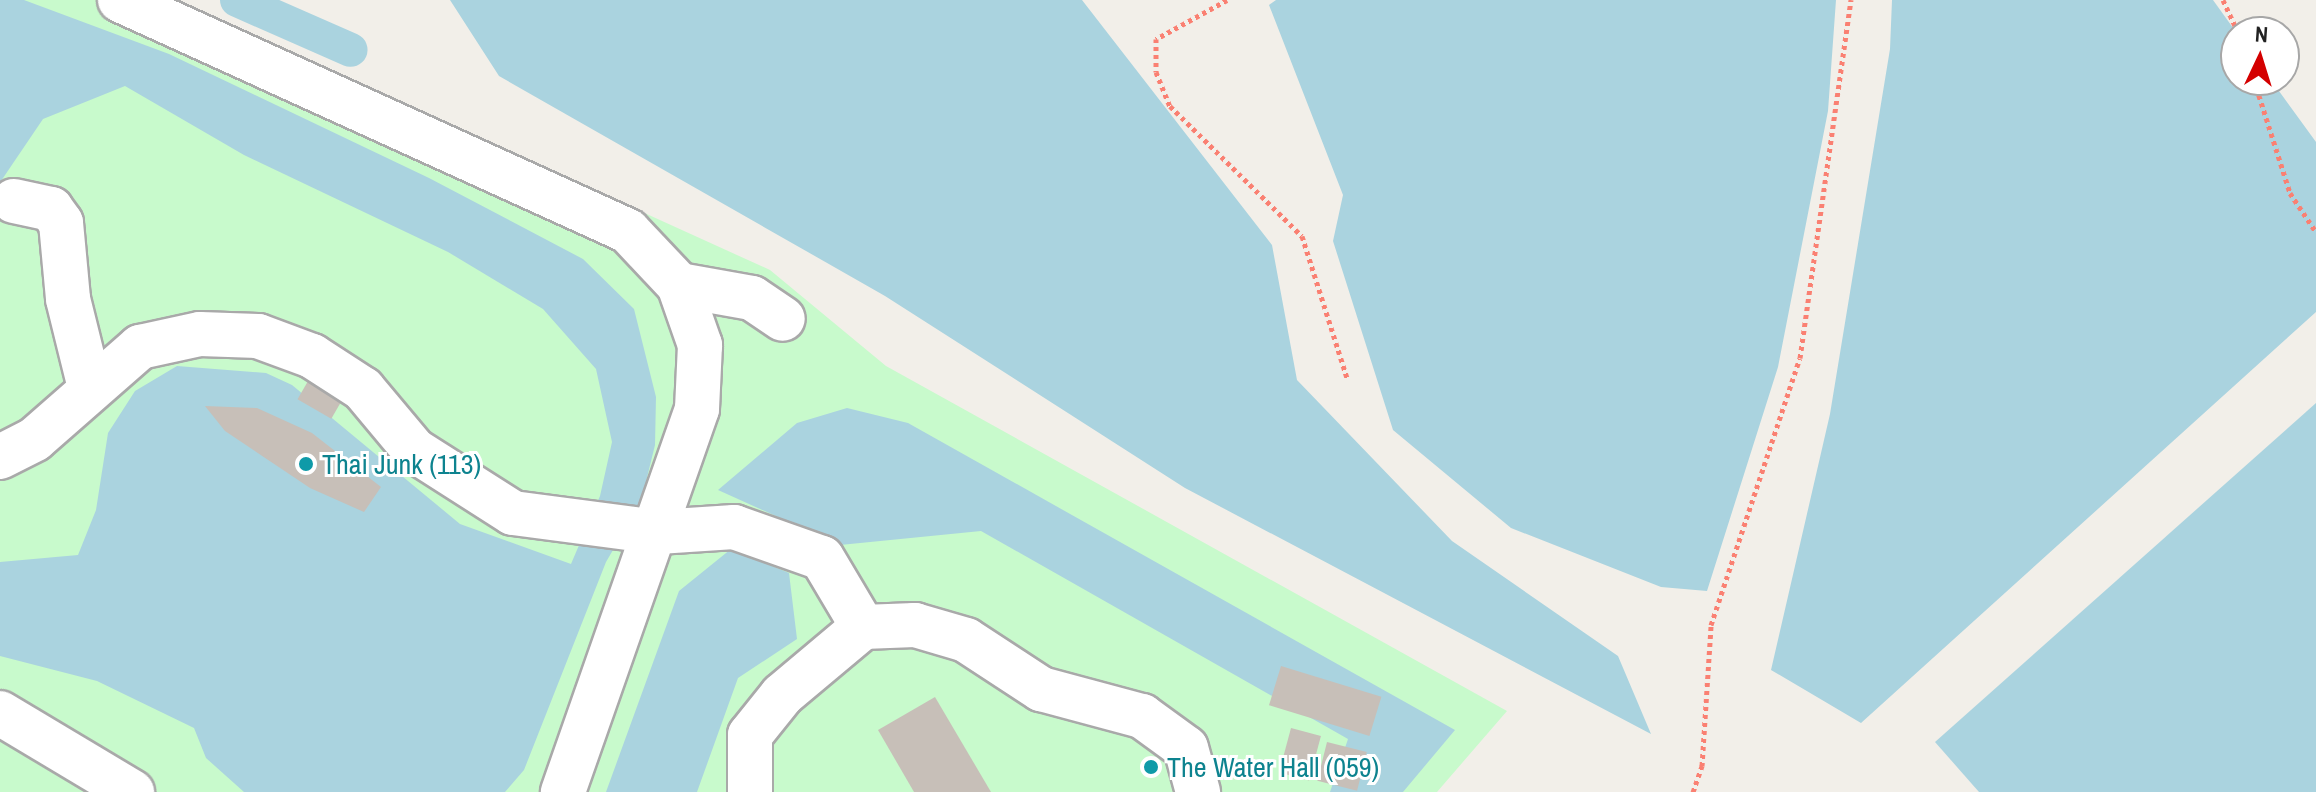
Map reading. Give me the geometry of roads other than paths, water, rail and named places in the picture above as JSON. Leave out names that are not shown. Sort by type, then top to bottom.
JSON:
[{"type":"lane","points":[[120,0],[628,231],[679,285],[700,345],[697,409],[645,531],[563,792]]},
{"type":"lane","points":[[14,201],[51,209],[61,223],[68,299],[90,388]]},
{"type":"lane","points":[[679,285],[752,298],[783,319]]},
{"type":"lane","points":[[0,457],[35,439],[140,347],[200,334],[258,336],[312,356],[363,389],[414,450],[513,513],[574,526],[645,531],[734,527],[822,558],[863,627]]},
{"type":"lane","points":[[750,792],[750,735],[823,655],[863,627],[915,625],[966,640],[1041,689],[1142,716],[1186,748],[1198,792]]},
{"type":"lane","points":[[0,713],[132,792]]},
{"type":"water","points":[[0,0],[24,0],[169,54],[429,178],[583,259],[634,309],[656,397],[655,445],[641,502],[606,562],[524,770],[505,792],[244,792],[206,758],[194,728],[97,681],[0,656],[0,562],[78,555],[96,510],[108,433],[135,391],[177,366],[266,373],[292,385],[460,524],[571,564],[600,496],[612,442],[596,369],[543,309],[448,252],[244,155],[125,86],[43,119],[1,181],[0,224]]},
{"type":"water","points":[[450,0],[1082,0],[1272,245],[1297,380],[1452,541],[1618,656],[1651,734],[1185,488],[885,296],[499,76]]},
{"type":"water","points":[[1276,0],[1836,0],[1828,111],[1778,367],[1707,591],[1661,587],[1511,528],[1393,430],[1333,241],[1343,195],[1269,5]]},
{"type":"water","points":[[1892,0],[2213,0],[2224,16],[2220,16],[2220,96],[2283,96],[2316,142],[2316,312],[1861,723],[1771,670],[1830,414],[1890,49]]},
{"type":"water","points":[[2316,403],[2316,792],[1979,792],[1935,742]]},
{"type":"water","points":[[847,408],[908,423],[1455,730],[1403,792],[1330,792],[1348,739],[981,531],[840,545],[718,490],[797,423]]},
{"type":"water","points":[[731,549],[789,573],[797,639],[738,678],[697,792],[606,792],[679,591]]},
{"type":"waterway","points":[[237,0],[351,50]]},
{"type":"place","name":"Thai Junk (113)","points":[[306,464]]},
{"type":"place","name":"The Water Hall (059)","points":[[1151,767]]}]
